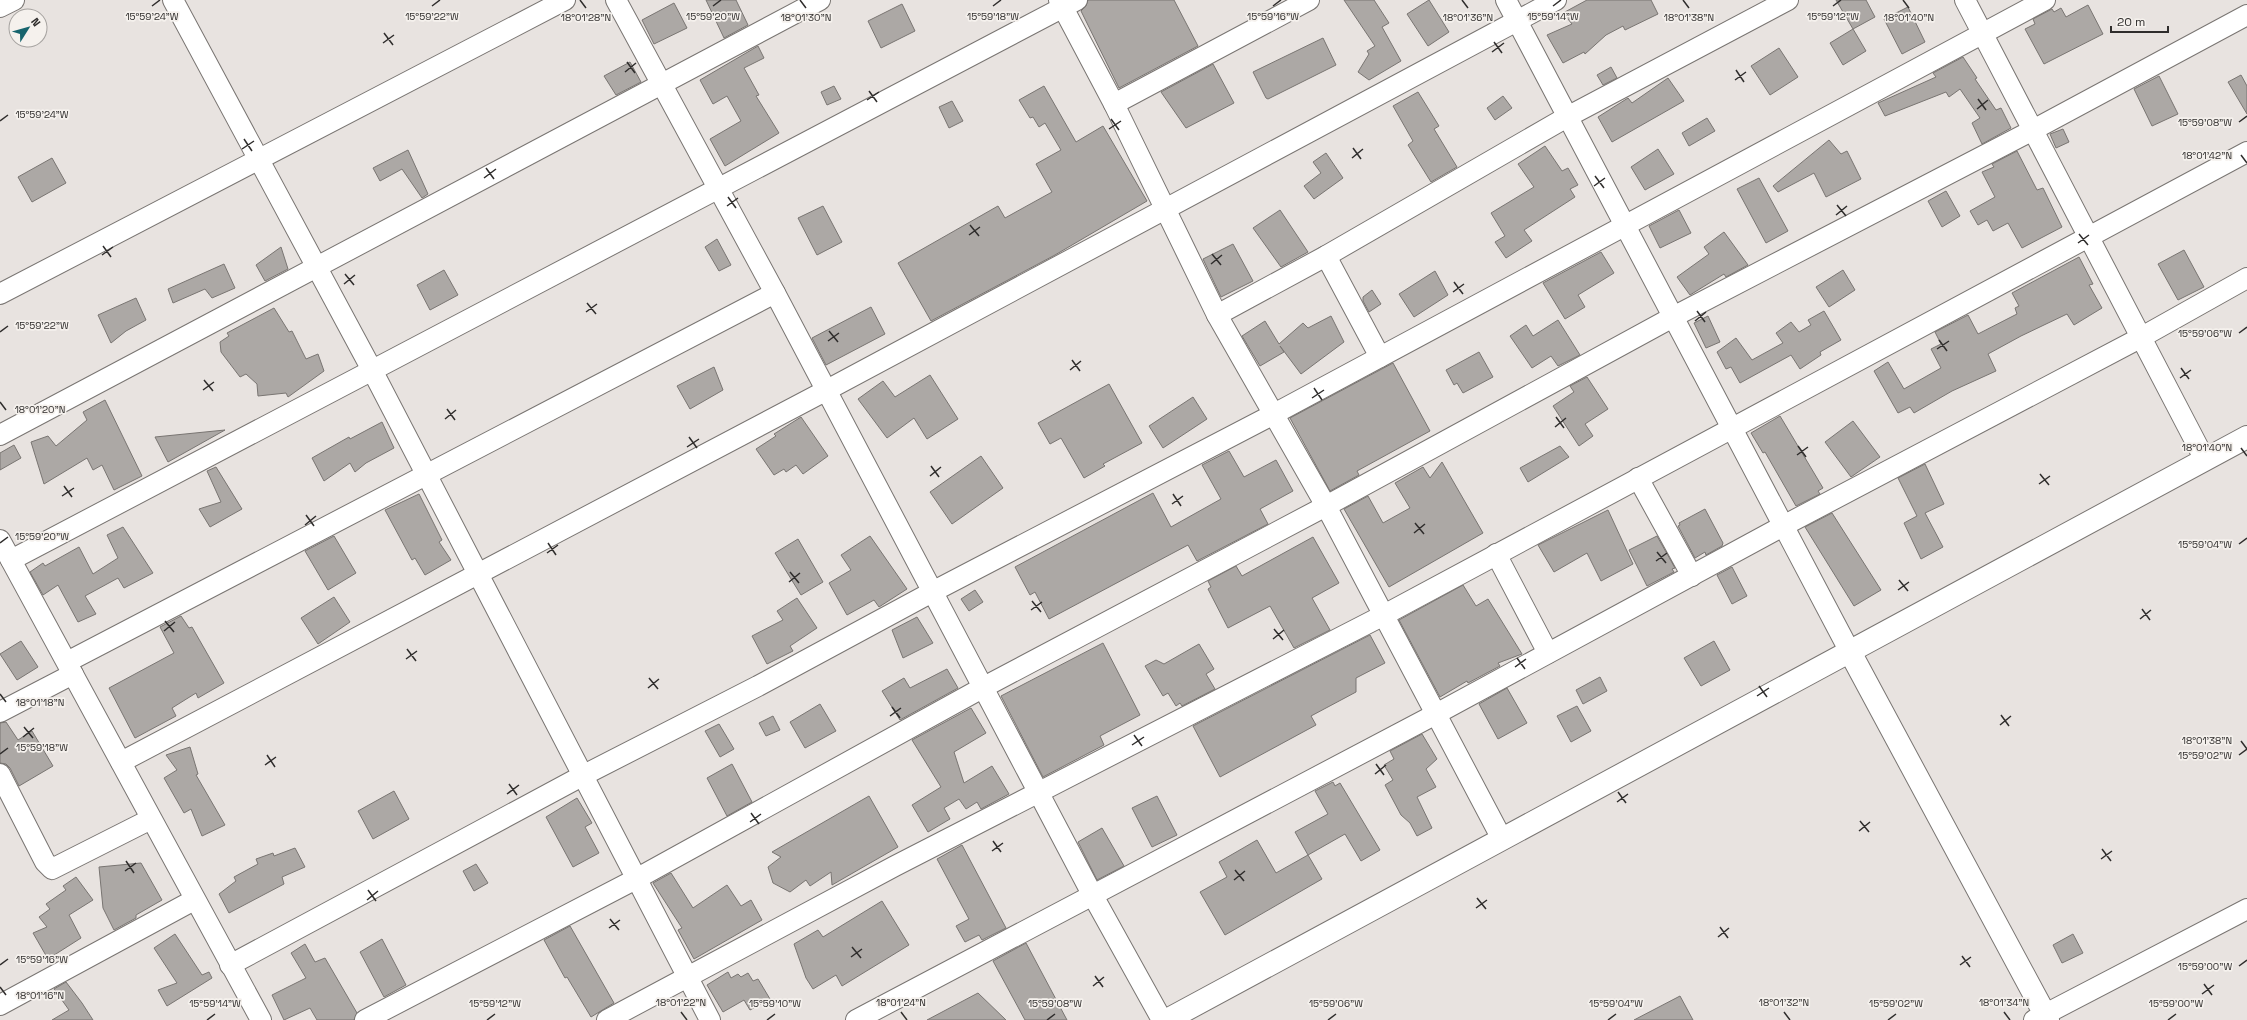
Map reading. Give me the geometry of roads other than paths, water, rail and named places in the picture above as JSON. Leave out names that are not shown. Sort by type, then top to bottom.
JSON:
[{"type":"street","points":[[0,7],[14,0]]},
{"type":"street","points":[[173,0],[257,159],[372,370],[710,1020]]},
{"type":"street","points":[[0,294],[565,0]]},
{"type":"street","points":[[616,0],[775,292],[934,591],[1038,793],[1162,1020]]},
{"type":"street","points":[[0,435],[317,269],[820,0]]},
{"type":"street","points":[[1114,104],[1309,0]]},
{"type":"street","points":[[1506,0],[2042,1018],[2247,909]]},
{"type":"street","points":[[121,762],[827,390],[1556,0]]},
{"type":"street","points":[[1217,315],[1326,256],[1568,117],[1788,0]]},
{"type":"street","points":[[1965,0],[2205,460]]},
{"type":"street","points":[[230,965],[582,776],[758,686],[934,591],[1274,414],[2045,0]]},
{"type":"street","points":[[11,560],[718,189],[1067,2],[1114,104],[1217,315],[1326,506],[1502,838]]},
{"type":"street","points":[[365,1020],[636,879],[984,687],[1326,506],[1673,317],[2033,130],[2247,15]]},
{"type":"street","points":[[607,1020],[895,866],[1384,615],[2247,152]]},
{"type":"street","points":[[1326,256],[1380,357]]},
{"type":"street","points":[[856,1020],[1092,894],[1436,714],[1783,526],[2140,338],[2247,278]]},
{"type":"street","points":[[0,712],[70,668],[426,474],[775,292]]},
{"type":"street","points":[[1167,1020],[2247,437]]},
{"type":"street","points":[[1638,478],[1692,576]]},
{"type":"street","points":[[0,540],[121,762],[194,900],[261,1020]]},
{"type":"street","points":[[1496,554],[1548,653]]},
{"type":"street","points":[[0,774],[45,862],[52,869],[151,819]]},
{"type":"street","points":[[0,1005],[194,900]]}]
